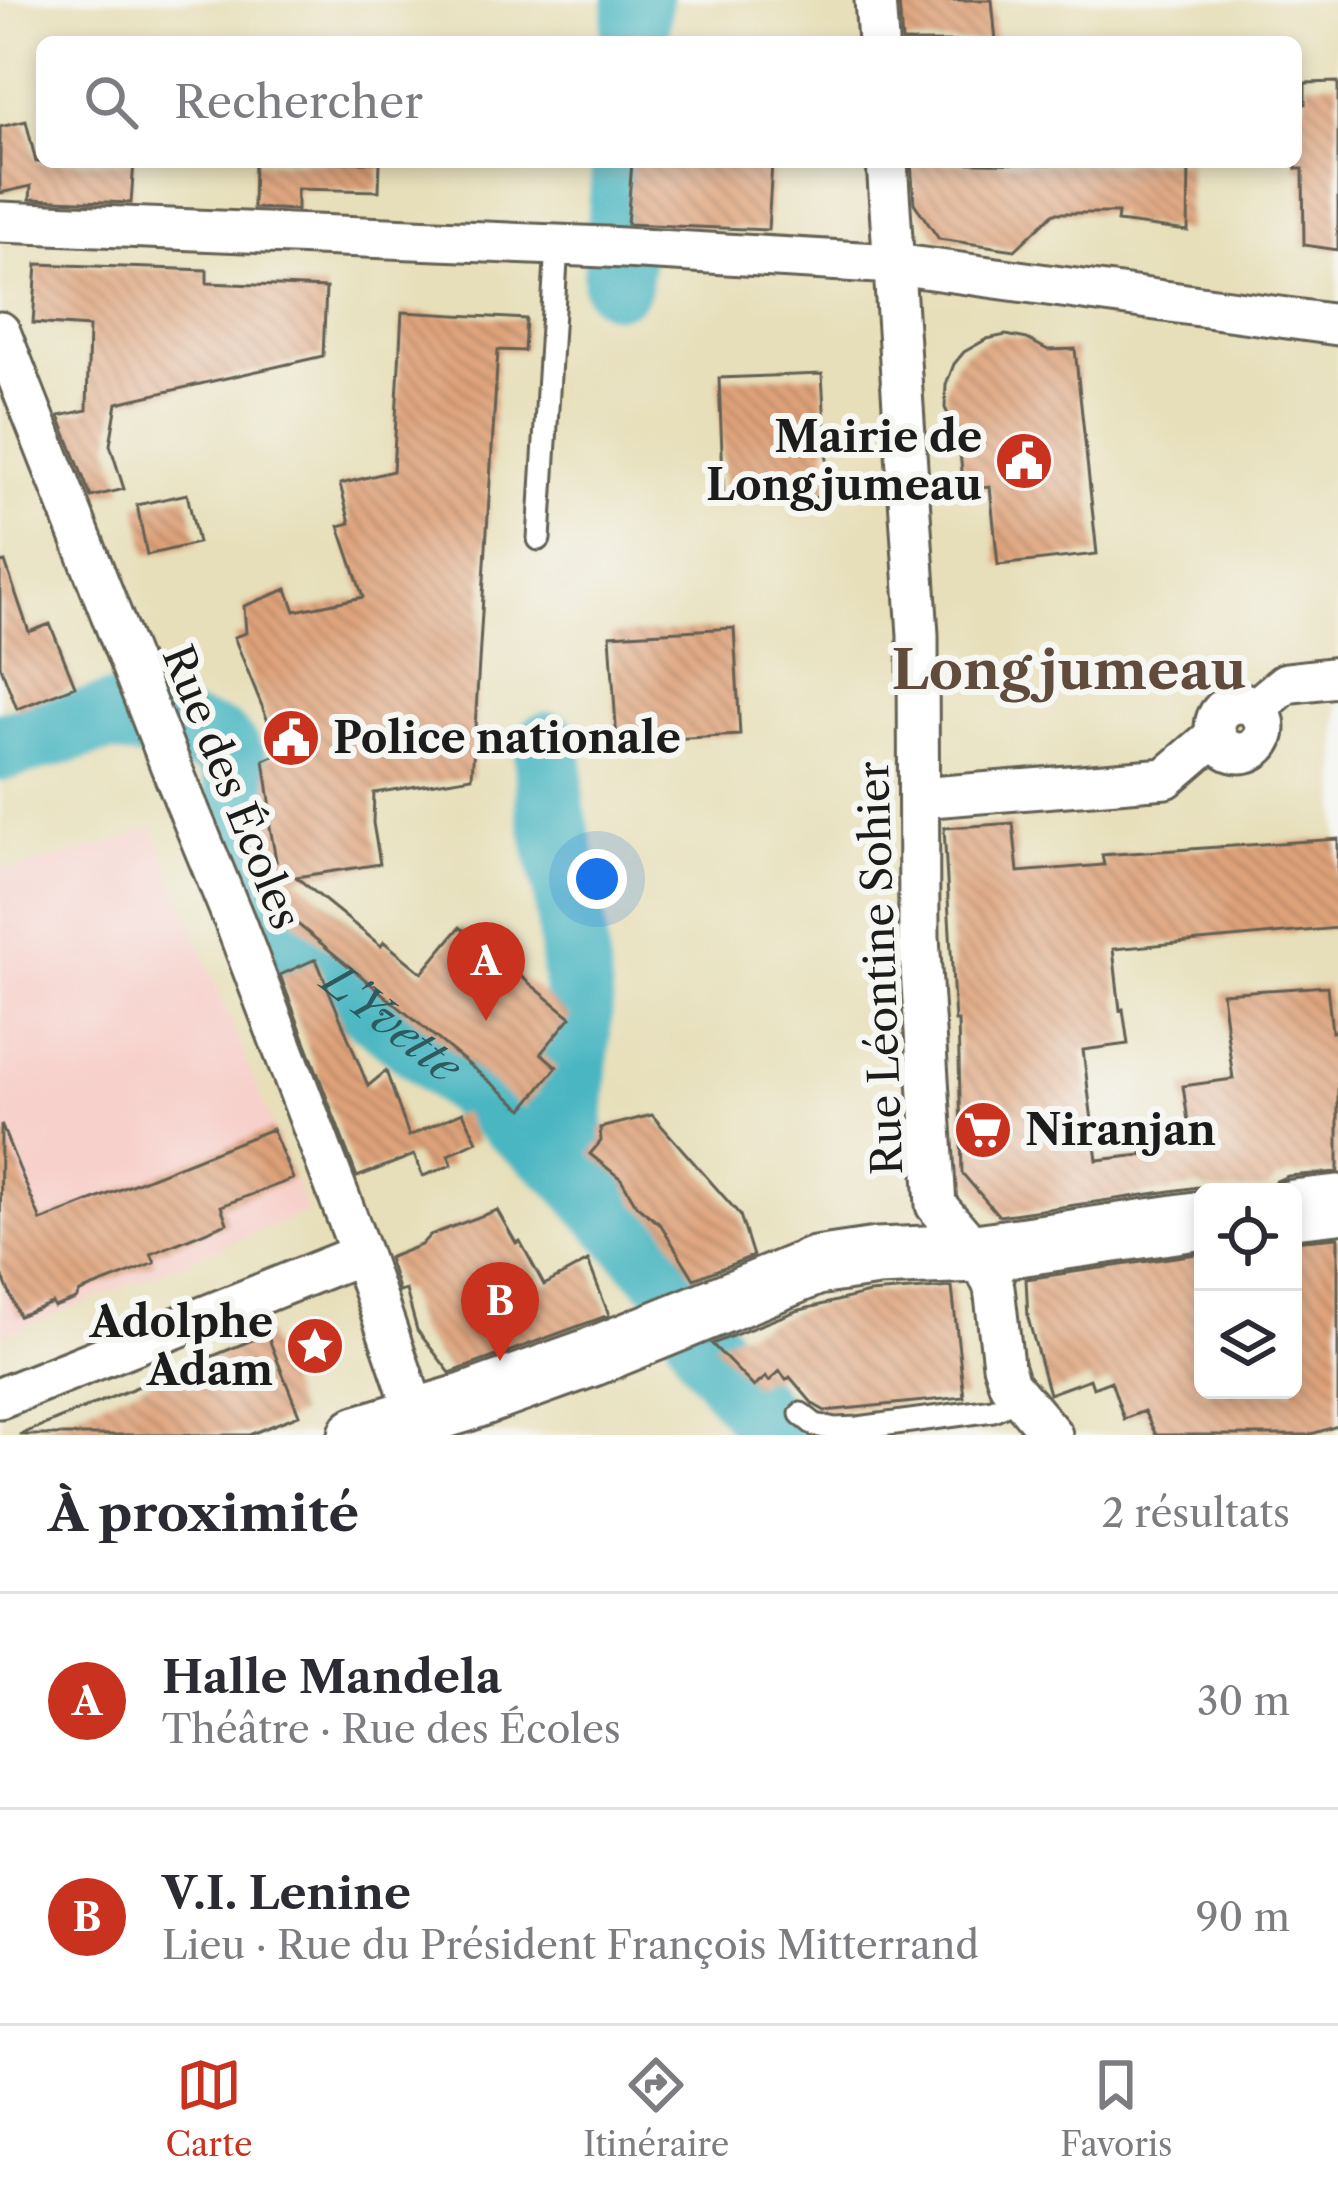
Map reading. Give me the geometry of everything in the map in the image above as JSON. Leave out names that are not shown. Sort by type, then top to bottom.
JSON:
[{"type":"main road","points":[[1302,1208],[1338,1204]]},
{"type":"main road","points":[[358,1435],[464,1402],[816,1266],[977,1253],[1194,1221]]},
{"type":"street","points":[[875,0],[878,36]]},
{"type":"street","name":"Rue Léontine Sohier","points":[[887,168],[919,652],[919,937],[936,1205],[977,1253]]},
{"type":"street","points":[[0,222],[895,264],[1338,325]]},
{"type":"street","name":"Rue des Écoles","points":[[0,332],[236,925],[361,1254],[416,1415]]},
{"type":"street","points":[[920,798],[1166,778],[1216,735],[1217,719],[1226,707],[1241,703],[1256,708],[1286,683],[1338,677]]},
{"type":"street","points":[[977,1253],[994,1287],[1009,1384],[1052,1435]]},
{"type":"street","points":[[0,1398],[361,1254]]},
{"type":"lane","points":[[539,539],[557,245]]},
{"type":"lane","points":[[801,1414],[815,1425],[858,1428],[993,1410],[1018,1398]]},
{"type":"shaded area","points":[[153,827],[307,1212],[2,1336],[0,866],[10,870],[107,845]]},
{"type":"building","points":[[899,0],[992,0],[995,36],[902,36]]},
{"type":"building","points":[[1338,82],[1338,250],[1304,245],[1303,169],[1296,168],[1302,168],[1305,83]]},
{"type":"building","points":[[26,121],[36,168],[134,168],[131,203],[30,199],[31,186],[0,193],[0,127]]},
{"type":"building","points":[[254,168],[380,168],[379,191],[297,189],[297,210],[253,208]]},
{"type":"building","points":[[632,168],[772,168],[768,230],[627,224]]},
{"type":"building","points":[[911,168],[1189,168],[1188,231],[1117,222],[1118,213],[1054,213],[1015,250],[939,239],[914,203]]},
{"type":"building","points":[[37,264],[207,270],[207,283],[326,288],[323,356],[117,403],[110,445],[124,489],[91,497],[59,416],[87,410],[89,327],[33,323]]},
{"type":"building","points":[[402,312],[526,319],[524,351],[498,350],[472,777],[374,793],[380,864],[296,877],[422,973],[460,927],[571,1017],[541,1053],[557,1067],[523,1109],[278,908],[264,760],[281,753],[234,637],[246,633],[244,606],[287,589],[295,611],[363,597],[339,526],[350,523],[340,484],[393,471]]},
{"type":"building","name":"Mairie de Longjumeau","points":[[1006,335],[1048,350],[1075,349],[1097,554],[998,565],[990,487],[964,489],[958,435],[945,408],[946,385],[964,352]]},
{"type":"building","points":[[822,374],[829,497],[724,502],[719,378]]},
{"type":"building","points":[[187,494],[198,543],[147,555],[137,505]]},
{"type":"building","points":[[5,562],[29,632],[50,624],[75,686],[17,709],[0,665],[0,563]]},
{"type":"building","points":[[734,628],[740,735],[617,742],[610,635]]},
{"type":"building","points":[[1013,823],[1018,872],[1104,865],[1102,855],[1338,839],[1338,928],[1113,949],[1128,1044],[1083,1050],[1097,1160],[1141,1155],[1154,1137],[1191,1142],[1183,1086],[1233,1079],[1222,993],[1327,986],[1332,1032],[1338,1031],[1338,1172],[1288,1176],[1273,1183],[1194,1183],[1194,1188],[999,1216],[962,1173],[958,1021],[944,828]]},
{"type":"building","points":[[316,959],[368,1086],[386,1071],[409,1136],[463,1112],[477,1141],[448,1155],[452,1165],[423,1176],[414,1155],[357,1177],[280,975]]},
{"type":"building","points":[[652,1115],[740,1215],[753,1256],[694,1279],[661,1225],[637,1206],[621,1179],[590,1154],[601,1141],[600,1128]]},
{"type":"building","points":[[1,1124],[41,1221],[272,1129],[293,1179],[221,1206],[227,1223],[151,1254],[155,1263],[80,1292],[76,1299],[19,1316],[0,1270]]},
{"type":"building","points":[[497,1210],[544,1285],[588,1261],[609,1315],[450,1373],[417,1330],[406,1290],[399,1292],[388,1258],[421,1245],[430,1235]]},
{"type":"building","points":[[1338,1237],[1338,1426],[1308,1435],[1156,1435],[1144,1411],[1124,1419],[1111,1381],[1093,1388],[1090,1379],[1049,1394],[1028,1318],[1026,1279],[1194,1254],[1194,1399],[1302,1399],[1302,1240]]},
{"type":"building","points":[[952,1287],[964,1397],[825,1411],[780,1371],[754,1387],[712,1344],[796,1311],[869,1293]]},
{"type":"building","points":[[267,1334],[299,1415],[249,1435],[19,1435]]},
{"type":"waterway","points":[[635,36],[638,0]]},
{"type":"waterway","points":[[617,283],[626,168]]},
{"type":"waterway","name":"L'Yvette","points":[[0,747],[111,717],[218,743],[235,769],[270,908],[296,948],[566,1165],[672,1281],[709,1351],[775,1435]]},
{"type":"waterway","points":[[548,746],[550,806],[567,887],[579,999],[566,1165]]},
{"type":"place","name":"Mairie de Longjumeau","points":[[1024,461]]},
{"type":"place","name":"Police nationale","points":[[291,738]]},
{"type":"place","name":"Halle Mandela","points":[[486,1021]]},
{"type":"place","name":"Niranjan","points":[[983,1130]]},
{"type":"place","name":"Adolphe Adam","points":[[315,1346]]},
{"type":"place","name":"V.I. Lenine","points":[[500,1361]]},
{"type":"district","name":"Longjumeau","points":[[1069,670]]}]
